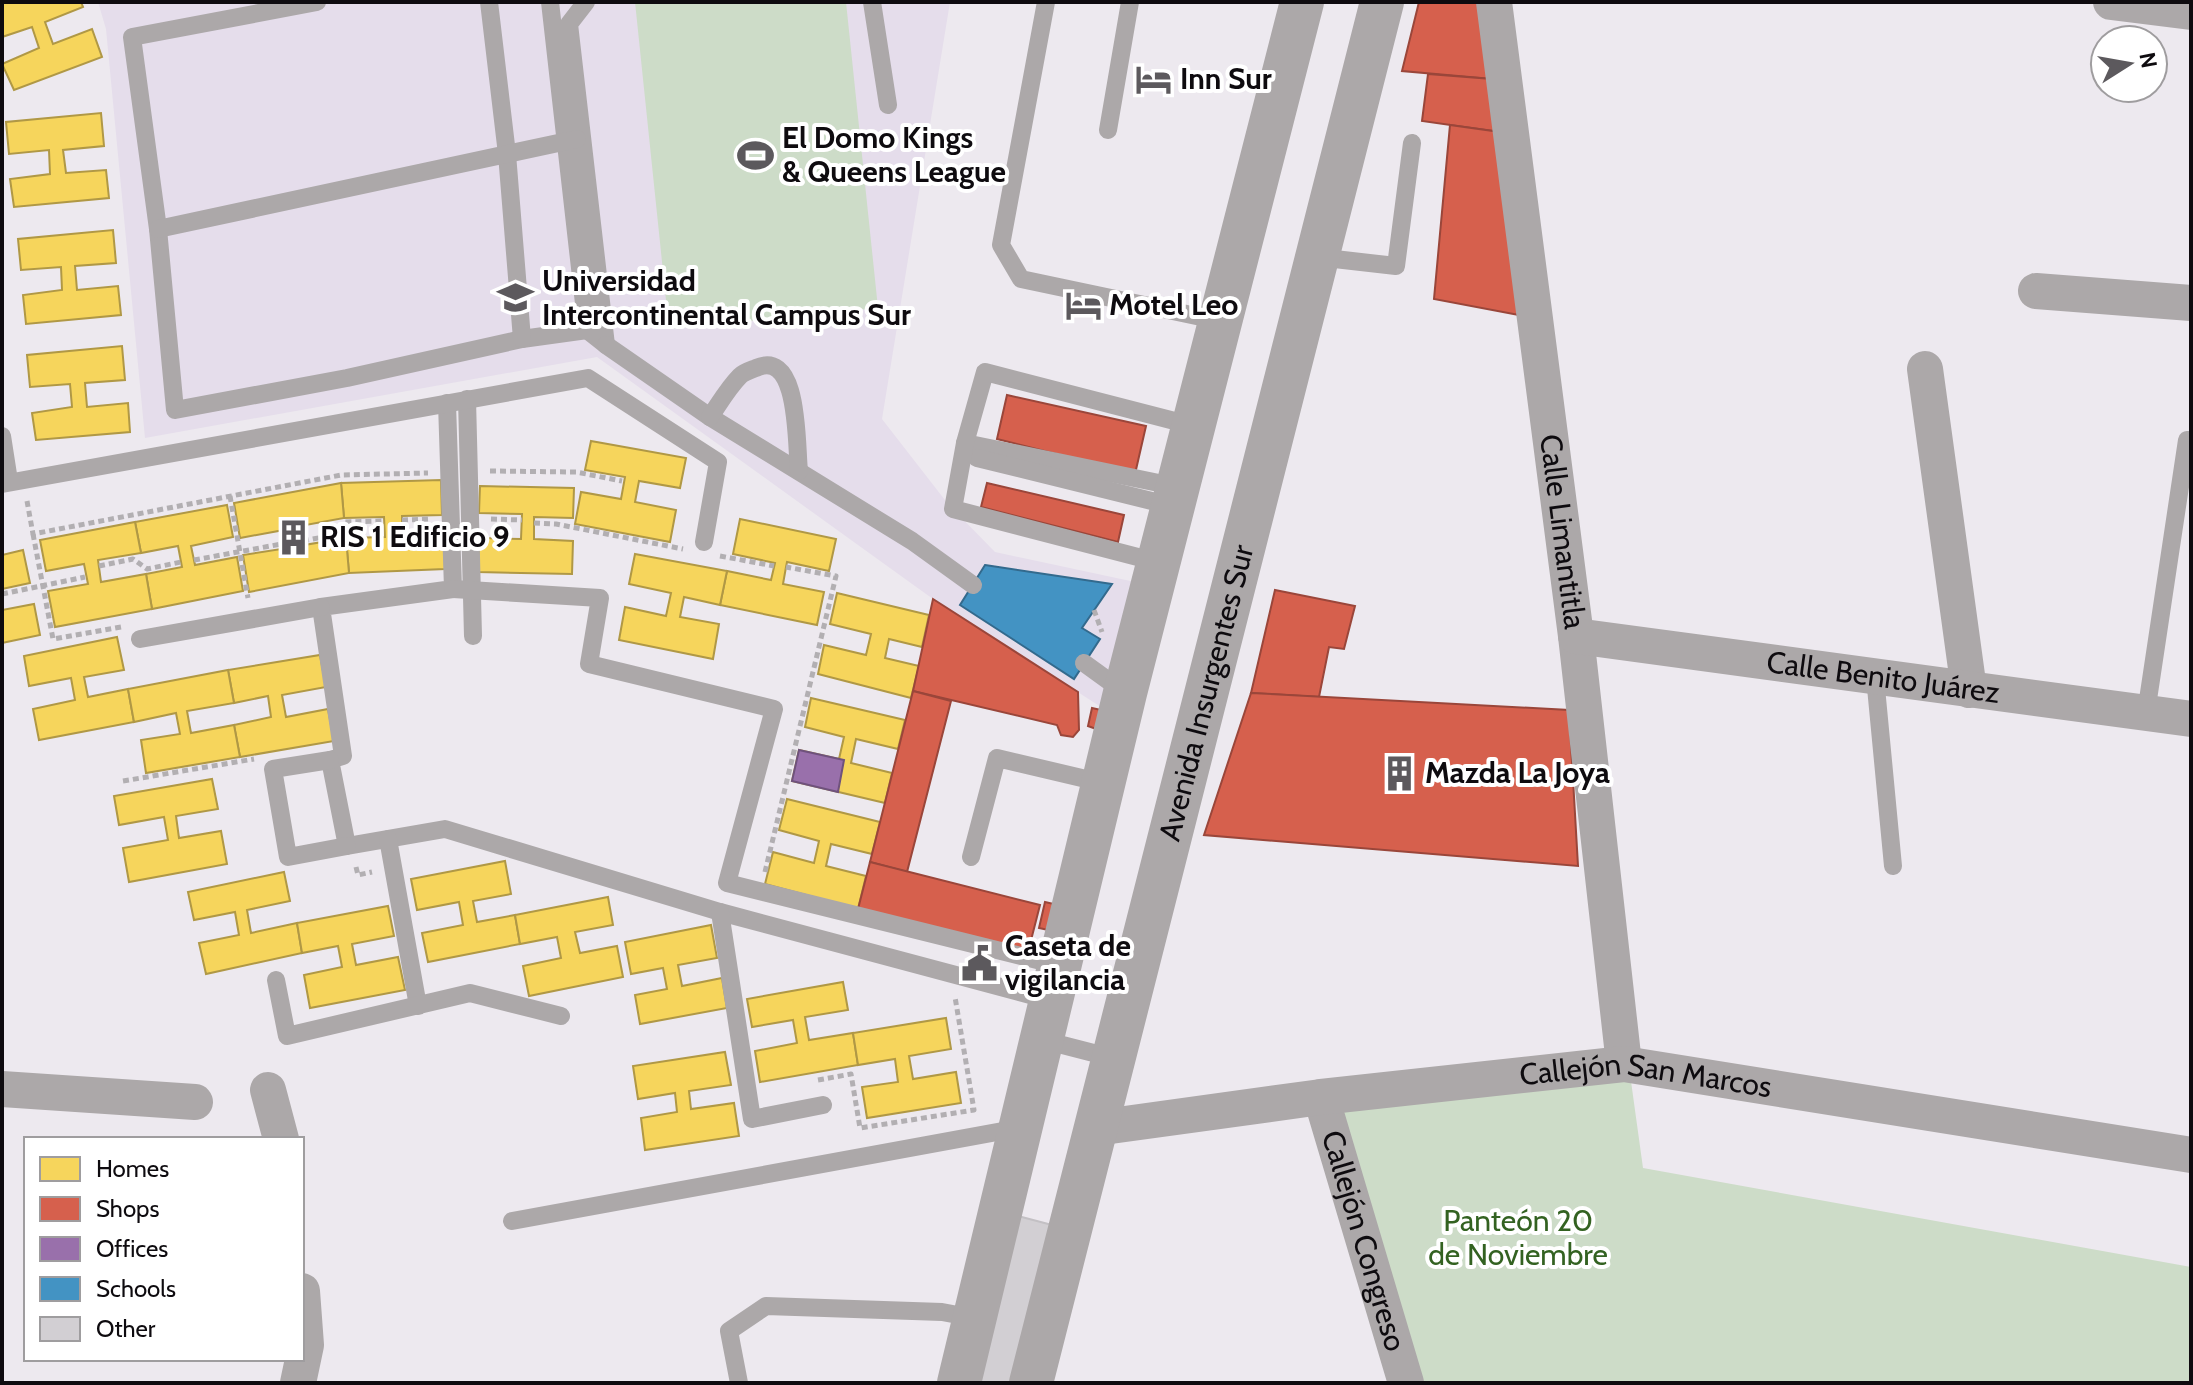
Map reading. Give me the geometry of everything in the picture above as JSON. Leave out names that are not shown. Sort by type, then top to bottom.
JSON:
[{"type":"main road","points":[[959,1383],[1157,562],[1223,321],[1302,2]]},
{"type":"main road","name":"Avenida Insurgentes Sur","points":[[1031,1383],[1382,2]]},
{"type":"street","name":"Calle Limantitla","points":[[1494,2],[1576,636],[1624,1064]]},
{"type":"street","points":[[2111,2],[2191,12]]},
{"type":"street","points":[[2036,291],[2191,303]]},
{"type":"street","points":[[1925,369],[1969,690]]},
{"type":"street","name":"Calle Benito Juárez","points":[[1576,636],[2191,719]]},
{"type":"street","name":"Callejón San Marcos","points":[[1096,1128],[1321,1097],[1624,1064],[2191,1155]]},
{"type":"street","points":[[2,1089],[195,1102]]},
{"type":"street","points":[[268,1090],[280,1137]]},
{"type":"street","name":"Callejón Congreso","points":[[1321,1097],[1406,1383]]},
{"type":"street","points":[[304,1318],[304,1354]]},
{"type":"street","points":[[298,1383],[303,1361]]},
{"type":"lane","points":[[317,2],[132,37],[158,229],[175,410],[347,378],[522,339],[587,330],[710,417],[912,541],[973,585]]},
{"type":"lane","points":[[489,2],[507,154],[522,339]]},
{"type":"lane","points":[[550,2],[561,26],[606,345]]},
{"type":"lane","points":[[561,26],[586,2]]},
{"type":"lane","points":[[872,2],[888,105]]},
{"type":"lane","points":[[1046,2],[1001,245],[1021,279],[1223,321]]},
{"type":"lane","points":[[1108,130],[1130,2]]},
{"type":"lane","points":[[158,229],[575,139]]},
{"type":"lane","points":[[575,139],[587,330]]},
{"type":"lane","points":[[1317,257],[1396,266],[1412,143]]},
{"type":"lane","points":[[710,417],[741,374],[766,364],[776,365],[786,375],[790,389],[799,471]]},
{"type":"lane","points":[[1157,562],[953,509],[964,449],[985,372],[1194,426]]},
{"type":"lane","points":[[2,436],[11,481],[588,378],[718,462],[704,549]]},
{"type":"lane","points":[[467,399],[473,636]]},
{"type":"lane","points":[[447,403],[453,589]]},
{"type":"lane","points":[[2146,713],[2187,440]]},
{"type":"lane","points":[[964,449],[1175,496]]},
{"type":"lane","points":[[140,639],[321,607],[453,589],[600,598],[589,664],[774,709],[727,883],[1052,1002],[1113,1058]]},
{"type":"lane","points":[[321,607],[343,756],[273,769],[288,857],[445,829],[720,912],[1052,1002]]},
{"type":"lane","points":[[1084,663],[1125,693]]},
{"type":"lane","points":[[1875,677],[1893,866]]},
{"type":"lane","points":[[971,857],[997,758],[1103,783]]},
{"type":"lane","points":[[330,760],[347,846]]},
{"type":"lane","points":[[388,839],[418,1006]]},
{"type":"lane","points":[[720,912],[752,1119],[823,1105]]},
{"type":"lane","points":[[276,980],[287,1036],[470,993],[561,1016]]},
{"type":"lane","points":[[512,1221],[1022,1128]]},
{"type":"lane","points":[[739,1383],[729,1331],[766,1306],[942,1312],[974,1318]]},
{"type":"path","points":[[11,481],[33,534],[341,475],[449,472]]},
{"type":"path","points":[[469,472],[576,472],[622,481]]},
{"type":"path","points":[[230,496],[250,605]]},
{"type":"path","points":[[303,541],[338,534],[345,522],[384,521]]},
{"type":"path","points":[[534,523],[704,549],[774,566]]},
{"type":"path","points":[[194,560],[287,543]]},
{"type":"path","points":[[99,566],[133,559],[147,569],[181,562]]},
{"type":"path","points":[[2,594],[85,577]]},
{"type":"path","points":[[123,781],[258,758]]},
{"type":"shaded area","name":"Universidad Intercontinental Campus Sur","points":[[98,2],[950,2],[882,419],[948,504],[995,552],[1135,582],[1101,707],[933,599],[597,357],[145,438],[106,29]]},
{"type":"green space","name":"El Domo Kings & Queens League","points":[[635,2],[846,2],[878,308],[669,329]]},
{"type":"green space","name":"Panteón 20 de Noviembre","points":[[1630,1074],[1643,1168],[2191,1267],[2191,1383],[1413,1383],[1331,1107]]},
{"type":"building: Homes","points":[[81,2],[83,7],[45,22],[53,44],[92,29],[102,57],[14,90],[2,64],[39,48],[32,27],[2,37],[2,3]]},
{"type":"building: Homes","points":[[101,113],[104,146],[63,150],[66,173],[106,170],[109,198],[14,207],[10,179],[50,174],[49,150],[9,154],[6,122]]},
{"type":"building: Homes","points":[[113,230],[116,263],[75,266],[77,290],[118,286],[121,315],[26,324],[23,295],[62,290],[61,267],[21,270],[18,239]]},
{"type":"building: Homes","points":[[122,346],[125,380],[85,383],[87,407],[128,403],[130,432],[36,440],[32,413],[72,407],[70,384],[30,387],[27,355]]},
{"type":"building: Homes","points":[[591,441],[686,458],[680,488],[639,481],[635,502],[676,510],[670,542],[575,524],[581,492],[621,499],[625,477],[585,470]]},
{"type":"building: Homes","points":[[441,480],[442,515],[402,516],[402,537],[444,536],[445,569],[349,573],[346,538],[385,537],[384,517],[344,518],[341,483]]},
{"type":"building: Homes","name":"RIS 1 Edificio 9","points":[[341,483],[344,518],[300,526],[304,545],[346,538],[349,573],[249,592],[243,555],[288,548],[284,530],[240,538],[234,503]]},
{"type":"building: Homes","points":[[480,486],[574,488],[573,518],[534,517],[534,539],[573,541],[572,574],[478,572],[479,538],[521,539],[522,514],[479,513]]},
{"type":"building: Homes","points":[[227,505],[233,537],[191,546],[195,565],[237,557],[243,591],[152,609],[146,574],[182,567],[178,546],[141,553],[135,522]]},
{"type":"building: Homes","points":[[740,519],[836,539],[829,571],[787,562],[783,584],[824,592],[817,625],[720,605],[727,571],[771,580],[775,563],[733,554]]},
{"type":"building: Homes","points":[[135,522],[141,553],[98,560],[101,582],[146,574],[152,609],[55,627],[48,591],[88,584],[84,564],[46,571],[40,540]]},
{"type":"building: Homes","points":[[23,550],[30,583],[2,589],[2,555]]},
{"type":"building: Homes","points":[[635,554],[727,571],[720,605],[684,597],[680,617],[719,624],[713,659],[619,640],[625,607],[666,616],[671,593],[629,584]]},
{"type":"building: Homes","points":[[837,593],[929,615],[922,647],[889,639],[885,658],[919,666],[911,698],[818,674],[824,645],[866,655],[871,634],[830,624]]},
{"type":"building: Homes","points":[[34,604],[40,635],[2,643],[2,610]]},
{"type":"building: Homes","points":[[117,637],[124,670],[84,677],[88,697],[128,689],[134,722],[39,740],[33,709],[75,700],[71,678],[29,686],[24,656]]},
{"type":"building: Homes","points":[[320,655],[326,687],[282,695],[286,717],[328,709],[334,741],[240,757],[234,725],[271,717],[268,696],[234,703],[228,670]]},
{"type":"building: Homes","points":[[228,670],[234,703],[187,711],[191,733],[234,725],[240,757],[146,773],[141,740],[180,734],[176,713],[134,722],[128,689]]},
{"type":"building: Homes","points":[[811,698],[905,720],[898,749],[856,739],[851,763],[892,773],[885,803],[792,781],[799,750],[839,759],[844,737],[805,727]]},
{"type":"building: Homes","points":[[212,779],[218,809],[176,816],[179,838],[221,831],[227,864],[129,882],[123,848],[168,840],[164,817],[119,825],[114,796]]},
{"type":"building: Homes","points":[[787,799],[880,822],[872,854],[831,844],[826,866],[866,876],[858,909],[765,884],[773,852],[814,863],[819,841],[779,830]]},
{"type":"building: Homes","points":[[505,861],[511,894],[473,901],[477,922],[515,915],[520,944],[428,962],[422,933],[463,925],[459,902],[417,910],[411,879]]},
{"type":"building: Homes","points":[[284,872],[290,901],[247,910],[251,933],[297,923],[302,953],[206,974],[199,943],[239,935],[235,912],[194,920],[188,892]]},
{"type":"building: Homes","points":[[608,897],[613,925],[575,932],[580,953],[617,946],[623,977],[529,996],[523,966],[561,958],[557,937],[520,944],[515,915]]},
{"type":"building: Homes","points":[[388,906],[394,936],[352,944],[356,965],[398,957],[405,990],[310,1008],[304,975],[342,967],[338,946],[302,953],[297,923]]},
{"type":"building: Homes","points":[[711,925],[717,958],[678,965],[682,986],[722,978],[727,1008],[640,1024],[635,995],[667,989],[663,968],[631,974],[625,942]]},
{"type":"building: Homes","points":[[843,982],[848,1010],[805,1017],[809,1040],[853,1033],[858,1065],[760,1082],[755,1051],[797,1043],[793,1020],[752,1027],[747,999]]},
{"type":"building: Homes","points":[[946,1018],[951,1049],[909,1056],[913,1079],[956,1072],[961,1103],[867,1118],[862,1087],[898,1082],[895,1059],[858,1065],[853,1033]]},
{"type":"building: Homes","points":[[725,1052],[731,1085],[689,1091],[691,1109],[734,1103],[739,1136],[645,1150],[641,1118],[677,1112],[675,1093],[638,1099],[633,1066]]},
{"type":"building: Shops","points":[[1419,2],[1481,2],[1492,79],[1402,71]]},
{"type":"building: Shops","points":[[1428,74],[1492,79],[1500,132],[1422,121]]},
{"type":"building: Shops","points":[[1450,125],[1500,132],[1524,316],[1434,299]]},
{"type":"building: Shops","points":[[1007,395],[1146,426],[1135,474],[997,439]]},
{"type":"building: Shops","points":[[987,483],[1124,515],[1118,542],[981,507]]},
{"type":"building: Shops","points":[[1275,590],[1355,606],[1344,649],[1329,647],[1319,697],[1251,693]]},
{"type":"building: Shops","points":[[933,599],[1078,692],[1079,730],[1073,737],[1061,735],[1057,725],[913,691]]},
{"type":"building: Shops","points":[[913,691],[951,701],[907,872],[870,862]]},
{"type":"building: Shops","name":"Mazda La Joya","points":[[1251,693],[1569,710],[1578,866],[1204,835]]},
{"type":"building: Shops","points":[[1092,708],[1101,710],[1096,729],[1088,726]]},
{"type":"building: Shops","points":[[870,862],[1040,905],[1028,952],[858,909]]},
{"type":"building: Shops","points":[[1045,902],[1058,905],[1053,931],[1039,928]]},
{"type":"building: Offices","points":[[799,750],[844,760],[838,792],[792,781]]},
{"type":"building: Schools","points":[[985,565],[1112,584],[1082,628],[1100,639],[1074,679],[960,605]]},
{"type":"building: Other","points":[[1018,1216],[1052,1225],[1013,1383],[977,1383]]},
{"type":"place","name":"Inn Sur","points":[[1154,79]]},
{"type":"place","name":"El Domo Kings & Queens League","points":[[756,155]]},
{"type":"place","name":"Universidad Intercontinental Campus Sur","points":[[516,298]]},
{"type":"place","name":"Motel Leo","points":[[1083,305]]},
{"type":"place","name":"RIS 1 Edificio 9","points":[[294,537]]},
{"type":"place","name":"Mazda La Joya","points":[[1399,773]]},
{"type":"place","name":"Caseta de vigilancia","points":[[979,963]]}]
